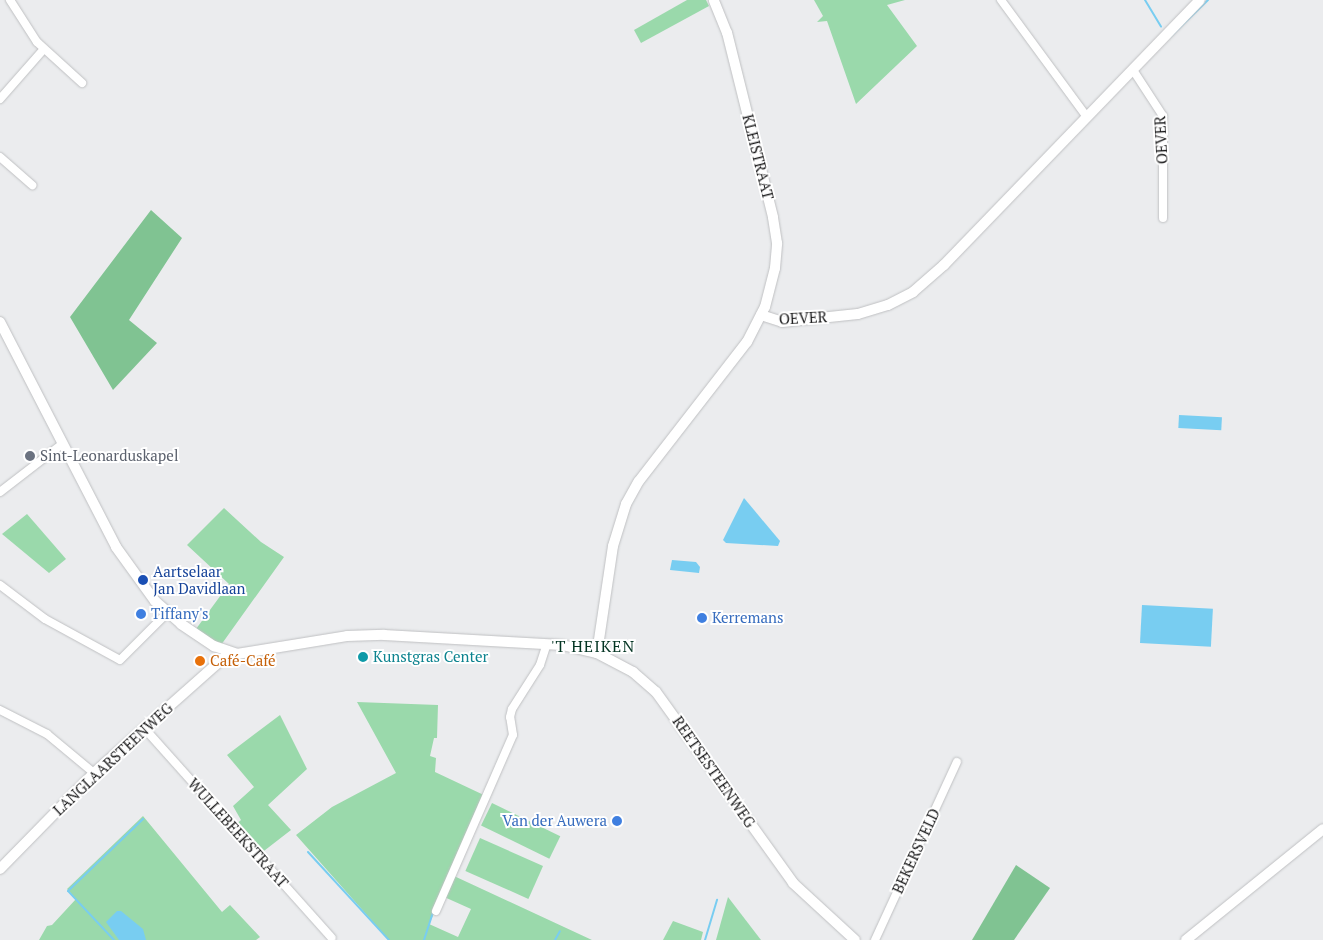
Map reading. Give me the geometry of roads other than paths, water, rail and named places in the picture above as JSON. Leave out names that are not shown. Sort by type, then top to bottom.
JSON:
[{"type":"street","points":[[10,0],[43,50],[82,83]]},
{"type":"street","name":"KLEISTRAAT","points":[[714,0],[727,33],[774,217],[777,243],[775,268],[762,315]]},
{"type":"street","points":[[1001,0],[1087,117]]},
{"type":"street","name":"OEVER","points":[[598,653],[613,546],[626,504],[640,481],[747,342],[762,315],[782,322],[858,314],[886,306],[913,292],[944,265],[1200,0]]},
{"type":"street","points":[[0,99],[43,50]]},
{"type":"street","name":"OEVER","points":[[1133,70],[1163,116],[1163,218]]},
{"type":"street","points":[[0,157],[32,185]]},
{"type":"street","points":[[0,322],[3,334],[126,564],[167,612],[204,640],[229,653]]},
{"type":"street","points":[[0,492],[62,444]]},
{"type":"street","points":[[0,585],[45,619],[120,660],[167,612]]},
{"type":"street","name":"REETSESTEENWEG","points":[[229,653],[244,654],[347,636],[384,635],[547,644],[598,653],[633,672],[656,692],[793,883],[855,940]]},
{"type":"street","points":[[436,911],[513,735],[510,717],[512,709],[540,665],[547,644]]},
{"type":"street","name":"LANGLAARSTEENWEG","points":[[0,869],[94,773],[229,653]]},
{"type":"street","points":[[0,710],[47,734],[94,773]]},
{"type":"street","name":"WULLEBEEKSTRAAT","points":[[145,728],[332,938]]},
{"type":"street","name":"BEKERSVELD","points":[[875,940],[958,762]]},
{"type":"street","points":[[1186,940],[1323,829]]},
{"type":"water","points":[[1179,415],[1222,417],[1221,430],[1178,428]]},
{"type":"water","points":[[744,498],[780,541],[778,546],[726,543],[723,540]]},
{"type":"water","points":[[672,560],[696,562],[700,567],[699,573],[670,570]]},
{"type":"water","points":[[1142,605],[1213,609],[1211,647],[1140,643]]},
{"type":"water","points":[[117,911],[121,911],[143,929],[146,940],[119,940],[106,922]]},
{"type":"waterway","points":[[1145,0],[1161,27]]},
{"type":"waterway","points":[[1170,37],[1208,0]]},
{"type":"waterway","points":[[114,940],[68,891],[143,819]]},
{"type":"waterway","points":[[308,852],[389,940]]},
{"type":"waterway","points":[[705,940],[717,900]]},
{"type":"waterway","points":[[424,940],[433,913]]},
{"type":"waterway","points":[[555,940],[560,931]]},
{"type":"place","name":"Sint-Leonarduskapel","points":[[30,456]]},
{"type":"place","name":"Aartselaar Jan Davidlaan","points":[[143,580]]},
{"type":"place","name":"Tiffany's","points":[[141,614]]},
{"type":"place","name":"Kerremans","points":[[702,618]]},
{"type":"place","name":"Kunstgras Center","points":[[363,657]]},
{"type":"place","name":"Café-Café","points":[[200,661]]},
{"type":"place","name":"Van der Auwera","points":[[617,821]]},
{"type":"district","name":"'T HEIKEN","points":[[593,646]]}]
